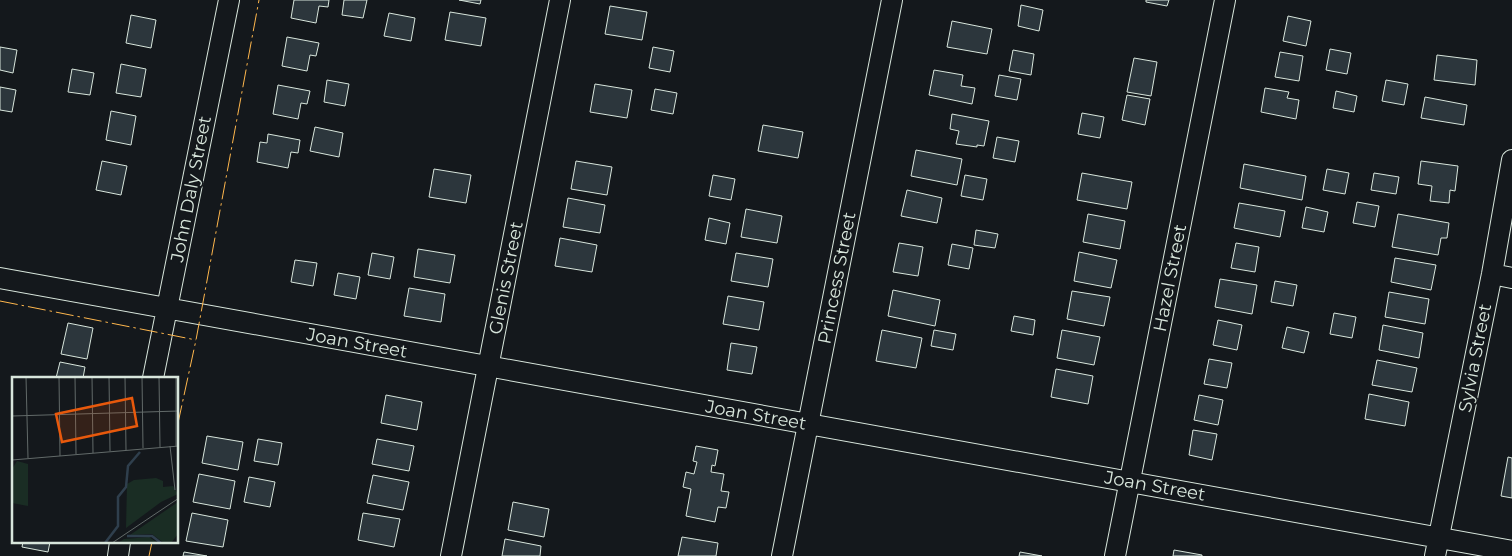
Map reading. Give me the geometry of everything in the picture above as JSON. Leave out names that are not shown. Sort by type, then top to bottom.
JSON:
[{"type":"street","name":"John Daly Street","points":[[153,377],[229,0]]},
{"type":"street","name":"Glenis Street","points":[[451,556],[560,0]]},
{"type":"street","name":"Princess Street","points":[[782,556],[892,0]]},
{"type":"street","name":"Hazel Street","points":[[1115,556],[1225,0]]},
{"type":"street","name":"Sylvia Street","points":[[1437,547],[1492,274],[1512,160]]},
{"type":"street","points":[[1492,274],[1512,278]]},
{"type":"street","name":"Joan Street","points":[[0,278],[1130,482],[1437,547],[1512,551]]},
{"type":"building","points":[[294,0],[329,0],[328,7],[319,6],[316,23],[291,18]]},
{"type":"building","points":[[344,0],[367,0],[363,18],[342,15]]},
{"type":"building","points":[[459,0],[481,0],[480,4]]},
{"type":"building","points":[[1146,0],[1169,0],[1167,6],[1146,2]]},
{"type":"building","points":[[1021,5],[1043,10],[1039,31],[1018,26]]},
{"type":"building","points":[[610,6],[647,12],[642,40],[605,34]]},
{"type":"building","points":[[450,12],[486,18],[481,46],[445,40]]},
{"type":"building","points":[[389,13],[415,18],[411,41],[384,36]]},
{"type":"building","points":[[131,15],[156,20],[151,48],[126,43]]},
{"type":"building","points":[[1288,16],[1311,21],[1306,46],[1283,41]]},
{"type":"building","points":[[952,21],[992,29],[987,54],[947,47]]},
{"type":"building","points":[[287,37],[319,43],[316,56],[310,55],[307,71],[282,66]]},
{"type":"building","points":[[0,47],[17,50],[13,73],[0,70]]},
{"type":"building","points":[[653,47],[674,51],[670,72],[649,68]]},
{"type":"building","points":[[1330,49],[1351,53],[1347,74],[1326,70]]},
{"type":"building","points":[[1013,50],[1034,54],[1031,75],[1009,71]]},
{"type":"building","points":[[1280,52],[1303,56],[1299,81],[1275,77]]},
{"type":"building","points":[[1437,55],[1477,60],[1475,85],[1434,80]]},
{"type":"building","points":[[1134,58],[1157,62],[1151,96],[1127,92]]},
{"type":"building","points":[[121,64],[146,69],[141,97],[116,93]]},
{"type":"building","points":[[72,69],[94,73],[90,95],[68,92]]},
{"type":"building","points":[[934,70],[963,75],[961,86],[975,88],[972,104],[929,95]]},
{"type":"building","points":[[999,75],[1021,79],[1017,100],[995,96]]},
{"type":"building","points":[[327,80],[349,84],[345,106],[324,102]]},
{"type":"building","points":[[1386,80],[1408,84],[1404,105],[1382,101]]},
{"type":"building","points":[[595,84],[632,90],[627,118],[590,112]]},
{"type":"building","points":[[278,85],[310,91],[307,104],[301,103],[298,119],[273,114]]},
{"type":"building","points":[[0,87],[16,90],[12,112],[0,110]]},
{"type":"building","points":[[1265,88],[1289,92],[1287,98],[1299,100],[1296,119],[1261,112]]},
{"type":"building","points":[[655,89],[677,93],[673,114],[651,110]]},
{"type":"building","points":[[1336,91],[1357,96],[1354,112],[1333,108]]},
{"type":"building","points":[[1127,95],[1150,99],[1145,125],[1122,120]]},
{"type":"building","points":[[1425,97],[1467,105],[1464,125],[1421,118]]},
{"type":"building","points":[[111,111],[136,116],[131,145],[106,140]]},
{"type":"building","points":[[1082,113],[1104,117],[1100,138],[1078,134]]},
{"type":"building","points":[[952,114],[989,121],[984,146],[956,144],[959,131],[950,129]]},
{"type":"building","points":[[763,125],[803,132],[798,158],[758,151]]},
{"type":"building","points":[[315,127],[343,133],[339,157],[310,151]]},
{"type":"building","points":[[268,134],[300,140],[298,153],[291,152],[288,168],[257,162],[260,142],[267,143]]},
{"type":"building","points":[[997,137],[1019,141],[1015,162],[993,158]]},
{"type":"building","points":[[916,150],[962,159],[957,185],[911,176]]},
{"type":"building","points":[[102,161],[127,166],[121,195],[96,190]]},
{"type":"building","points":[[576,161],[612,167],[607,195],[571,189]]},
{"type":"building","points":[[1421,161],[1458,166],[1455,191],[1450,190],[1449,203],[1430,201],[1432,186],[1418,184]]},
{"type":"building","points":[[1244,164],[1306,176],[1302,200],[1240,188]]},
{"type":"building","points":[[434,169],[471,175],[466,203],[429,197]]},
{"type":"building","points":[[1327,169],[1349,173],[1345,194],[1323,190]]},
{"type":"building","points":[[1082,173],[1132,182],[1127,209],[1077,200]]},
{"type":"building","points":[[1374,173],[1399,177],[1396,194],[1371,190]]},
{"type":"building","points":[[713,175],[735,179],[731,200],[709,196]]},
{"type":"building","points":[[965,175],[987,179],[983,200],[961,196]]},
{"type":"building","points":[[907,190],[942,198],[937,223],[901,216]]},
{"type":"building","points":[[568,198],[605,205],[600,233],[563,227]]},
{"type":"building","points":[[1357,202],[1379,206],[1375,227],[1353,223]]},
{"type":"building","points":[[1239,203],[1285,211],[1280,237],[1234,228]]},
{"type":"building","points":[[1306,207],[1328,212],[1324,232],[1302,228]]},
{"type":"building","points":[[746,209],[782,216],[777,243],[741,237]]},
{"type":"building","points":[[1088,214],[1125,221],[1120,249],[1083,242]]},
{"type":"building","points":[[1398,214],[1449,223],[1447,238],[1441,238],[1438,255],[1392,247]]},
{"type":"building","points":[[709,218],[730,223],[726,244],[705,240]]},
{"type":"building","points":[[976,230],[998,234],[995,248],[974,245]]},
{"type":"building","points":[[560,238],[597,245],[592,272],[555,266]]},
{"type":"building","points":[[899,243],[923,247],[918,276],[893,272]]},
{"type":"building","points":[[1236,243],[1259,247],[1255,272],[1231,268]]},
{"type":"building","points":[[952,244],[973,248],[969,269],[948,265]]},
{"type":"building","points":[[418,249],[455,255],[450,283],[414,277]]},
{"type":"building","points":[[1079,252],[1117,260],[1111,288],[1074,281]]},
{"type":"building","points":[[372,253],[394,257],[390,279],[368,275]]},
{"type":"building","points":[[736,253],[773,259],[768,287],[731,281]]},
{"type":"building","points":[[1395,258],[1436,265],[1431,290],[1391,282]]},
{"type":"building","points":[[295,260],[317,263],[313,286],[291,282]]},
{"type":"building","points":[[338,273],[360,277],[356,299],[334,295]]},
{"type":"building","points":[[1220,279],[1257,285],[1252,314],[1215,307]]},
{"type":"building","points":[[1275,281],[1297,285],[1293,306],[1271,302]]},
{"type":"building","points":[[409,288],[445,294],[441,322],[404,316]]},
{"type":"building","points":[[893,290],[940,300],[935,326],[888,316]]},
{"type":"building","points":[[1072,291],[1110,297],[1104,326],[1067,319]]},
{"type":"building","points":[[1389,292],[1429,299],[1425,324],[1385,317]]},
{"type":"building","points":[[728,296],[764,302],[759,330],[723,324]]},
{"type":"building","points":[[1334,313],[1356,317],[1352,338],[1330,334]]},
{"type":"building","points":[[1014,316],[1035,320],[1033,335],[1011,331]]},
{"type":"building","points":[[1218,320],[1242,325],[1237,350],[1213,345]]},
{"type":"building","points":[[68,323],[93,328],[87,359],[61,354]]},
{"type":"building","points":[[1383,325],[1423,333],[1419,358],[1379,350]]},
{"type":"building","points":[[1287,327],[1309,332],[1304,353],[1282,348]]},
{"type":"building","points":[[882,330],[922,338],[916,368],[876,361]]},
{"type":"building","points":[[934,330],[956,334],[953,350],[931,346]]},
{"type":"building","points":[[1062,330],[1100,337],[1094,365],[1057,358]]},
{"type":"building","points":[[731,343],[757,347],[752,374],[727,370]]},
{"type":"building","points":[[1209,359],[1232,363],[1227,388],[1204,384]]},
{"type":"building","points":[[1377,360],[1417,368],[1412,392],[1372,385]]},
{"type":"building","points":[[60,362],[85,367],[83,377],[56,377]]},
{"type":"building","points":[[1056,369],[1093,376],[1088,404],[1051,397]]},
{"type":"building","points":[[1369,394],[1409,402],[1405,426],[1365,419]]},
{"type":"building","points":[[386,395],[422,402],[417,430],[381,423]]},
{"type":"building","points":[[1199,395],[1223,400],[1218,425],[1194,420]]},
{"type":"building","points":[[1193,430],[1217,434],[1212,460],[1189,455]]},
{"type":"building","points":[[207,436],[243,442],[238,470],[202,463]]},
{"type":"building","points":[[258,439],[282,443],[278,465],[254,461]]},
{"type":"building","points":[[377,439],[414,446],[409,471],[372,464]]},
{"type":"building","points":[[696,446],[718,450],[715,466],[712,465],[711,472],[724,474],[721,491],[729,492],[726,508],[718,507],[715,522],[686,516],[691,489],[683,487],[686,472],[694,474],[697,462],[693,461]]},
{"type":"building","points":[[1508,457],[1512,458],[1512,498],[1501,496]]},
{"type":"building","points":[[199,474],[235,481],[230,509],[193,502]]},
{"type":"building","points":[[373,475],[409,482],[403,510],[367,503]]},
{"type":"building","points":[[249,477],[275,482],[270,507],[244,502]]},
{"type":"building","points":[[513,502],[549,509],[544,537],[508,530]]},
{"type":"building","points":[[192,513],[228,520],[223,547],[186,541]]},
{"type":"building","points":[[363,513],[400,519],[394,547],[358,540]]},
{"type":"building","points":[[682,537],[718,543],[716,556],[678,556]]},
{"type":"building","points":[[505,539],[541,546],[540,556],[502,556]]},
{"type":"building","points":[[23,544],[50,544],[48,552],[22,547]]},
{"type":"building","points":[[1174,550],[1202,555],[1202,556],[1173,556]]},
{"type":"building","points":[[184,552],[207,556],[183,556]]},
{"type":"building","points":[[1020,552],[1042,556],[1019,556]]},
{"type":"power","points":[[179,418],[196,340],[259,0]]},
{"type":"power","points":[[0,301],[196,340]]},
{"type":"power","points":[[149,556],[152,544]]}]
